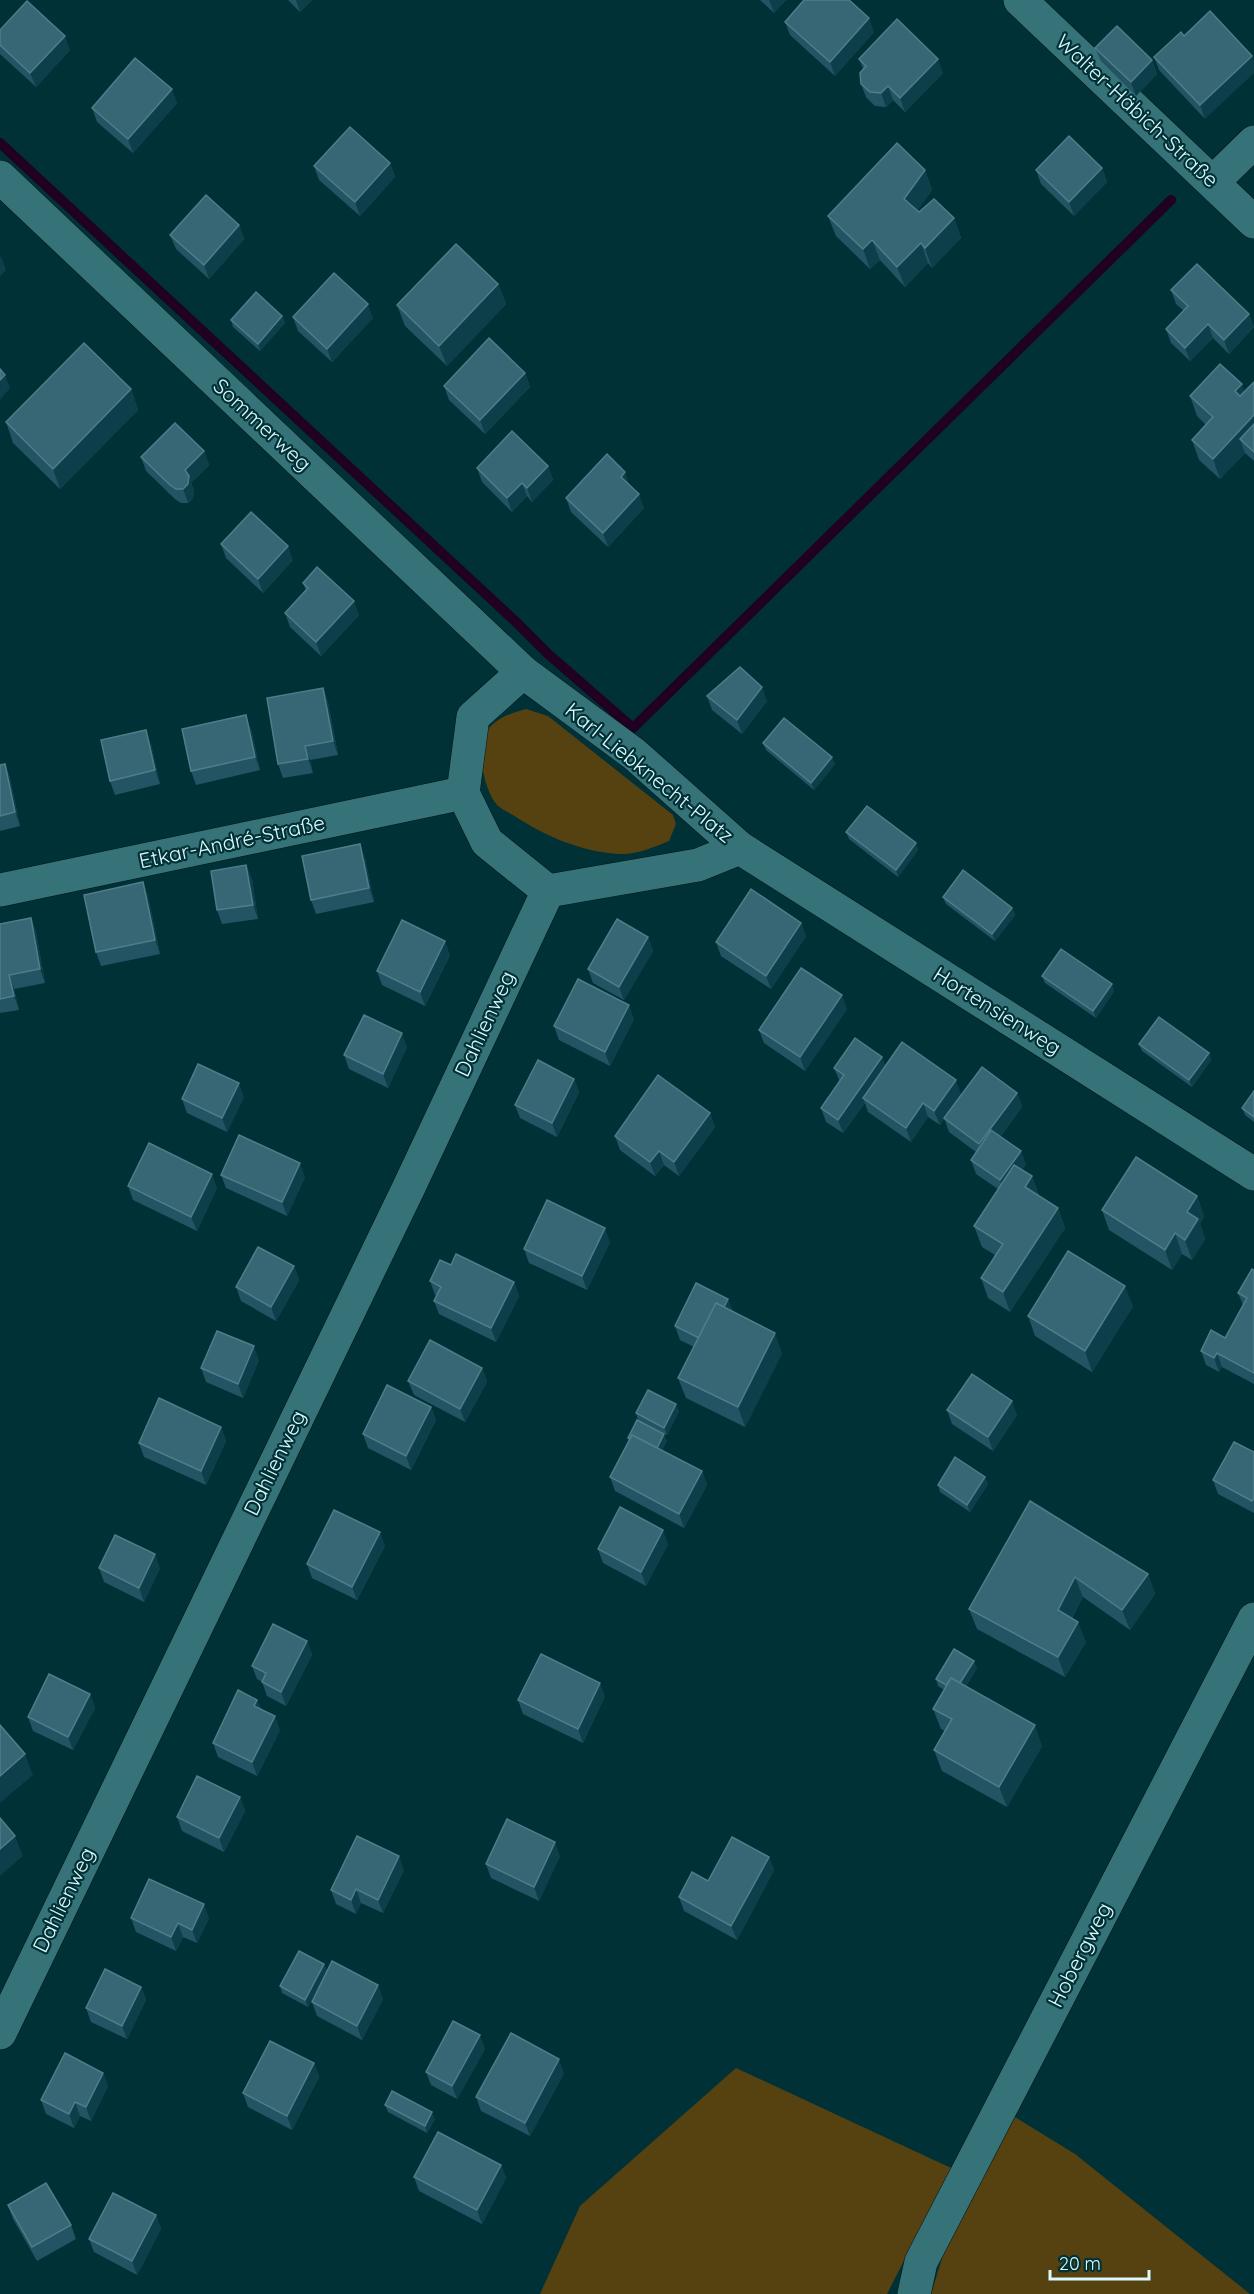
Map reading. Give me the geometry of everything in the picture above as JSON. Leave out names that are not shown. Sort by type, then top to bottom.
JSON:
[{"type":"street","name":"Walter-Häbich-Straße","points":[[1020,0],[1254,222]]},
{"type":"street","points":[[1213,182],[1254,142]]},
{"type":"street","name":"Sommerweg","points":[[0,177],[524,672]]},
{"type":"street","points":[[524,672],[473,717],[463,793],[487,842],[548,891]]},
{"type":"street","name":"Karl-Liebknecht-Platz","points":[[524,672],[634,754],[740,848],[698,865],[548,891]]},
{"type":"street","name":"Etkar-André-Straße","points":[[0,890],[463,793]]},
{"type":"street","name":"Hortensienweg","points":[[740,848],[1254,1174]]},
{"type":"street","name":"Dahlienweg","points":[[0,2033],[399,1208],[548,891]]},
{"type":"street","name":"Hobergweg","points":[[914,2294],[921,2262],[1254,1619]]},
{"type":"shaded area","points":[[526,709],[548,716],[673,815],[676,824],[669,841],[626,854],[591,850],[551,836],[497,805],[484,778],[481,754],[485,734],[498,720]]},
{"type":"shaded area","points":[[736,2068],[951,2168],[887,2294],[540,2294],[580,2206]]},
{"type":"shaded area","points":[[1013,2116],[1075,2154],[1250,2294],[931,2294],[945,2249]]},
{"type":"building","points":[[804,0],[849,0],[869,18],[830,62],[785,22]]},
{"type":"building","points":[[27,1],[65,36],[30,73],[0,45],[0,30]]},
{"type":"building","points":[[1210,11],[1252,56],[1200,105],[1154,57],[1181,32],[1184,36]]},
{"type":"building","points":[[897,19],[938,59],[900,98],[888,86],[881,93],[870,92],[861,84],[860,73],[866,66],[859,59]]},
{"type":"building","points":[[1117,26],[1152,60],[1131,82],[1095,48]]},
{"type":"building","points":[[135,58],[172,89],[128,139],[92,108]]},
{"type":"building","points":[[350,127],[390,163],[355,202],[314,166]]},
{"type":"building","points":[[1069,136],[1102,168],[1069,202],[1036,170]]},
{"type":"building","points":[[897,143],[925,170],[904,199],[919,212],[934,199],[954,218],[925,248],[921,243],[897,267],[872,240],[863,249],[828,216]]},
{"type":"building","points":[[206,195],[239,225],[204,265],[170,235]]},
{"type":"building","points":[[456,244],[498,284],[439,346],[397,305]]},
{"type":"building","points":[[1197,264],[1249,314],[1224,340],[1208,324],[1185,348],[1166,329],[1188,306],[1171,290]]},
{"type":"building","points":[[334,273],[368,304],[327,349],[293,317]]},
{"type":"building","points":[[256,292],[282,316],[258,344],[231,320]]},
{"type":"building","points":[[489,338],[525,373],[480,420],[444,386]]},
{"type":"building","points":[[84,343],[131,389],[53,469],[6,422]]},
{"type":"building","points":[[1220,364],[1242,384],[1235,391],[1240,396],[1254,382],[1254,415],[1213,459],[1192,440],[1213,417],[1190,396]]},
{"type":"building","points":[[0,369],[5,375],[0,380]]},
{"type":"building","points":[[175,423],[204,451],[185,470],[189,476],[188,484],[183,489],[176,489],[170,485],[141,457]]},
{"type":"building","points":[[1254,424],[1254,452],[1240,439]]},
{"type":"building","points":[[512,431],[548,466],[527,488],[522,483],[507,498],[477,468]]},
{"type":"building","points":[[607,454],[625,472],[621,477],[639,494],[603,533],[566,498]]},
{"type":"building","points":[[251,512],[288,546],[258,579],[221,544]]},
{"type":"building","points":[[317,567],[354,601],[316,642],[285,613],[308,588],[303,583]]},
{"type":"building","points":[[740,667],[762,687],[737,720],[707,696]]},
{"type":"building","points":[[323,688],[333,741],[305,746],[308,759],[278,764],[267,698]]},
{"type":"building","points":[[246,715],[255,757],[191,771],[182,729]]},
{"type":"building","points":[[784,718],[832,757],[811,783],[763,743]]},
{"type":"building","points":[[146,730],[155,770],[110,781],[101,740]]},
{"type":"building","points":[[5,764],[15,812],[0,816],[0,765]]},
{"type":"building","points":[[867,806],[916,843],[896,870],[846,832]]},
{"type":"building","points":[[360,844],[369,888],[311,900],[302,856]]},
{"type":"building","points":[[246,865],[253,905],[217,910],[211,871]]},
{"type":"building","points":[[963,870],[1012,908],[992,934],[943,897]]},
{"type":"building","points":[[143,882],[155,940],[96,952],[84,895]]},
{"type":"building","points":[[751,889],[801,923],[766,976],[716,942]]},
{"type":"building","points":[[31,918],[40,969],[9,975],[14,996],[0,999],[0,924]]},
{"type":"building","points":[[617,919],[648,937],[619,987],[588,969]]},
{"type":"building","points":[[402,920],[445,941],[420,992],[377,971]]},
{"type":"building","points":[[1061,949],[1112,984],[1093,1011],[1042,976]]},
{"type":"building","points":[[801,968],[842,995],[800,1057],[759,1030]]},
{"type":"building","points":[[578,979],[629,1005],[605,1052],[554,1026]]},
{"type":"building","points":[[364,1015],[402,1033],[383,1074],[344,1055]]},
{"type":"building","points":[[1159,1017],[1209,1053],[1189,1080],[1139,1044]]},
{"type":"building","points":[[855,1038],[882,1057],[838,1120],[821,1108],[844,1075],[834,1068]]},
{"type":"building","points":[[902,1042],[956,1080],[934,1111],[923,1103],[906,1128],[863,1098]]},
{"type":"building","points":[[538,1060],[574,1079],[552,1123],[515,1105]]},
{"type":"building","points":[[198,1064],[239,1083],[222,1118],[182,1099]]},
{"type":"building","points":[[982,1067],[1017,1093],[979,1144],[944,1118]]},
{"type":"building","points":[[658,1075],[710,1113],[674,1162],[659,1151],[650,1162],[615,1136]]},
{"type":"building","points":[[1254,1091],[1254,1117],[1242,1108]]},
{"type":"building","points":[[991,1130],[1021,1151],[1000,1180],[971,1160]]},
{"type":"building","points":[[239,1135],[300,1163],[282,1202],[221,1175]]},
{"type":"building","points":[[149,1143],[212,1174],[191,1217],[128,1186]]},
{"type":"building","points":[[1136,1157],[1197,1196],[1187,1212],[1198,1219],[1185,1240],[1175,1233],[1165,1250],[1102,1210]]},
{"type":"building","points":[[1014,1165],[1032,1176],[1025,1187],[1058,1208],[1003,1292],[981,1278],[1003,1244],[974,1226]]},
{"type":"building","points":[[547,1200],[605,1228],[582,1276],[524,1249]]},
{"type":"building","points":[[258,1247],[294,1266],[271,1307],[236,1287]]},
{"type":"building","points":[[1068,1251],[1125,1286],[1085,1351],[1028,1316]]},
{"type":"building","points":[[456,1254],[514,1282],[491,1328],[434,1301],[441,1287],[430,1281],[440,1260],[451,1265]]},
{"type":"building","points":[[1252,1269],[1254,1270],[1254,1373],[1217,1353],[1214,1358],[1201,1351],[1211,1330],[1225,1338],[1247,1298],[1238,1293]]},
{"type":"building","points":[[696,1283],[728,1299],[724,1307],[716,1303],[699,1338],[675,1326]]},
{"type":"building","points":[[716,1303],[775,1333],[738,1407],[678,1378]]},
{"type":"building","points":[[217,1331],[254,1346],[238,1384],[201,1368]]},
{"type":"building","points":[[430,1340],[482,1368],[460,1409],[408,1381]]},
{"type":"building","points":[[972,1374],[1012,1401],[988,1437],[947,1410]]},
{"type":"building","points":[[387,1385],[431,1407],[406,1456],[363,1434]]},
{"type":"building","points":[[648,1390],[676,1404],[664,1428],[636,1413]]},
{"type":"building","points":[[159,1398],[221,1427],[201,1471],[139,1443]]},
{"type":"building","points":[[637,1420],[664,1434],[657,1448],[632,1435],[630,1439],[628,1438]]},
{"type":"building","points":[[632,1435],[702,1471],[679,1514],[610,1477]]},
{"type":"building","points":[[1234,1442],[1254,1452],[1254,1498],[1252,1501],[1213,1480]]},
{"type":"building","points":[[955,1457],[985,1477],[967,1505],[938,1485]]},
{"type":"building","points":[[1030,1501],[1148,1574],[1122,1610],[1075,1577],[1058,1610],[1078,1622],[1058,1657],[969,1609]]},
{"type":"building","points":[[620,1507],[663,1530],[641,1572],[598,1549]]},
{"type":"building","points":[[334,1510],[380,1532],[352,1587],[307,1564]]},
{"type":"building","points":[[115,1535],[155,1554],[139,1588],[99,1568]]},
{"type":"building","points":[[273,1624],[307,1641],[281,1692],[262,1682],[266,1673],[252,1666]]},
{"type":"building","points":[[954,1649],[974,1661],[960,1683],[951,1678],[946,1685],[936,1679]]},
{"type":"building","points":[[541,1654],[600,1683],[578,1729],[518,1700]]},
{"type":"building","points":[[49,1674],[90,1694],[68,1737],[28,1717]]},
{"type":"building","points":[[951,1678],[1035,1725],[999,1787],[934,1750],[952,1719],[933,1709]]},
{"type":"building","points":[[238,1690],[257,1700],[254,1706],[275,1716],[252,1762],[213,1743]]},
{"type":"building","points":[[0,1725],[25,1754],[0,1776]]},
{"type":"building","points":[[197,1776],[240,1797],[219,1838],[177,1817]]},
{"type":"building","points":[[0,1818],[15,1836],[0,1849]]},
{"type":"building","points":[[507,1819],[555,1842],[534,1887],[486,1864]]},
{"type":"building","points":[[357,1836],[399,1856],[378,1900],[356,1889],[351,1900],[331,1890]]},
{"type":"building","points":[[732,1837],[769,1857],[731,1926],[679,1897],[692,1872],[708,1881]]},
{"type":"building","points":[[149,1879],[204,1904],[192,1930],[178,1923],[171,1937],[131,1918]]},
{"type":"building","points":[[299,1951],[324,1964],[305,2000],[280,1986]]},
{"type":"building","points":[[332,1961],[378,1985],[357,2026],[312,2002]]},
{"type":"building","points":[[105,1969],[141,1987],[122,2026],[86,2008]]},
{"type":"building","points":[[453,2021],[480,2035],[452,2086],[426,2072]]},
{"type":"building","points":[[511,2033],[559,2059],[525,2123],[476,2097]]},
{"type":"building","points":[[270,2041],[314,2063],[287,2116],[243,2093]]},
{"type":"building","points":[[65,2053],[103,2073],[86,2107],[75,2102],[69,2114],[41,2100]]},
{"type":"building","points":[[392,2091],[432,2112],[425,2126],[385,2105]]},
{"type":"building","points":[[438,2132],[501,2165],[477,2210],[414,2177]]},
{"type":"building","points":[[46,2183],[71,2225],[32,2247],[8,2205]]},
{"type":"building","points":[[113,2193],[156,2215],[132,2261],[89,2239]]},
{"type":"waterway","points":[[0,143],[547,653],[633,728],[1171,200]]}]
